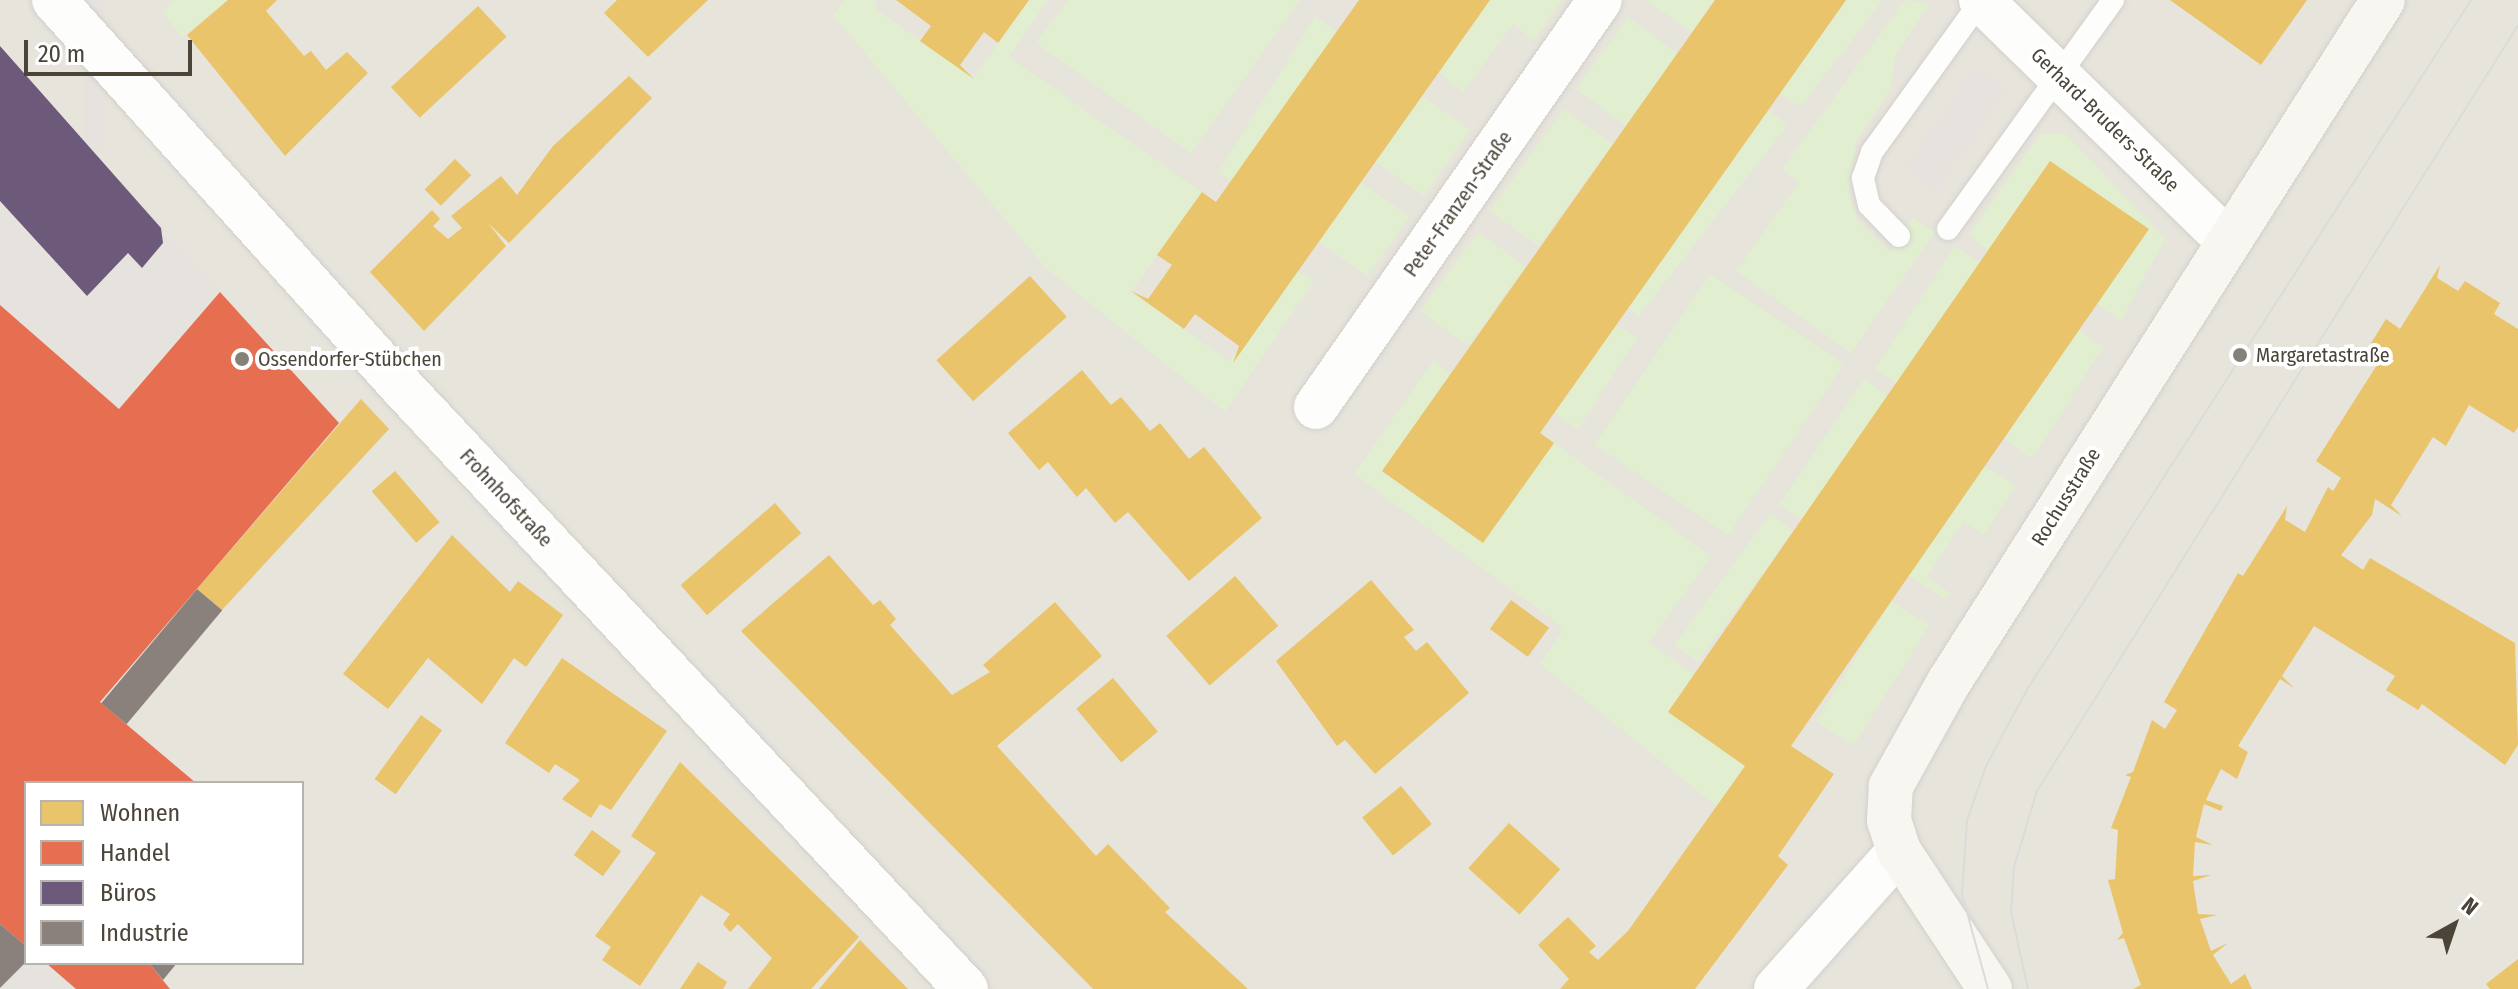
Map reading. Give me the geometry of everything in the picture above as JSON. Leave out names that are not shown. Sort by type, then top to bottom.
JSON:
[{"type":"street","name":"Frohnhofstraße","points":[[54,0],[402,387],[966,989]]},
{"type":"street","name":"Peter-Franzen-Straße","points":[[1316,407],[1600,0]]},
{"type":"street","name":"Gerhard-Bruders-Straße","points":[[1981,0],[2228,241]]},
{"type":"street","name":"Rochusstraße","points":[[1899,851],[1889,821],[1904,756],[2383,0]]},
{"type":"street","points":[[1776,989],[1899,851],[1990,989]]},
{"type":"lane","points":[[1899,236],[1869,205],[1863,178],[1872,152],[1981,0]]},
{"type":"lane","points":[[1948,229],[2032,104],[2059,76],[2113,0]]},
{"type":"shaded area","points":[[0,0],[2518,0],[2518,989],[170,989],[151,965],[304,965],[304,781],[194,781],[100,702],[220,292],[0,46]]},
{"type":"shaded area","points":[[83,0],[104,0],[104,153],[83,153]]},
{"type":"shaded area","points":[[0,46],[339,423],[100,701],[194,781],[24,781],[24,965],[151,965],[170,989],[0,989]]},
{"type":"shaded area","points":[[1976,67],[2007,89],[1936,190],[1905,169]]},
{"type":"green space","points":[[174,0],[228,0],[182,37],[163,13]]},
{"type":"green space","points":[[844,0],[875,0],[876,9],[974,78],[1029,0],[1048,0],[1009,57],[1202,192],[1131,292],[1229,361],[1298,271],[1315,280],[1225,412],[1044,266],[833,15]]},
{"type":"green space","points":[[1068,0],[1300,0],[1191,153],[1036,43]]},
{"type":"green space","points":[[1490,0],[1562,0],[1534,40],[1513,24],[1463,92],[1439,72]]},
{"type":"green space","points":[[1645,0],[1715,0],[1692,32]]},
{"type":"green space","points":[[1846,0],[1883,0],[1800,107],[1780,94]]},
{"type":"green space","points":[[1905,0],[1930,4],[1896,54],[1890,90],[1856,142],[1848,192],[1858,221],[1890,252],[1913,218],[1935,232],[1851,353],[1736,271],[1799,183],[1782,169]]},
{"type":"green space","points":[[1315,17],[1337,31],[1240,186],[1218,172]]},
{"type":"green space","points":[[1628,17],[1678,53],[1626,125],[1576,89]]},
{"type":"green space","points":[[1422,96],[1470,130],[1424,196],[1376,162]]},
{"type":"green space","points":[[1564,109],[1613,144],[1538,246],[1490,211]]},
{"type":"green space","points":[[1769,110],[1788,125],[1638,316],[1619,301]]},
{"type":"green space","points":[[2065,133],[2165,239],[2121,321],[2097,304],[2050,162],[1988,250],[1969,235],[2040,134]]},
{"type":"green space","points":[[1360,182],[1409,216],[1367,276],[1318,242]]},
{"type":"green space","points":[[1478,232],[1526,267],[1468,346],[1420,311]]},
{"type":"green space","points":[[1955,246],[1980,262],[1900,386],[1875,369]]},
{"type":"green space","points":[[1710,274],[1843,364],[1728,535],[1595,445]]},
{"type":"green space","points":[[1616,325],[1637,338],[1578,430],[1555,412]]},
{"type":"green space","points":[[2079,330],[2103,347],[2032,459],[2004,438]]},
{"type":"green space","points":[[1434,360],[1451,374],[1382,472],[1483,542],[1554,443],[1711,556],[1649,643],[1694,674],[1669,712],[1745,766],[1718,807],[1540,664],[1564,628],[1354,474]]},
{"type":"green space","points":[[1864,379],[1888,395],[1804,520],[1780,504]]},
{"type":"green space","points":[[1984,466],[2016,485],[1984,535],[1964,521],[1927,577],[1950,593],[1945,599],[1909,575]]},
{"type":"green space","points":[[1770,514],[1793,531],[1698,662],[1675,645]]},
{"type":"green space","points":[[1891,601],[1929,625],[1854,745],[1816,721]]},
{"type":"building: Wohnen","points":[[228,0],[277,0],[266,11],[304,56],[311,51],[326,70],[347,52],[368,73],[285,156],[187,35]]},
{"type":"building: Wohnen","points":[[617,0],[708,0],[648,57],[604,13]]},
{"type":"building: Wohnen","points":[[896,0],[1029,0],[998,43],[984,32],[960,65],[974,79],[920,41],[931,26]]},
{"type":"building: Wohnen","points":[[1359,0],[1490,0],[1233,363],[1239,346],[1195,314],[1184,329],[1131,291],[1148,299],[1172,265],[1157,255],[1202,192],[1216,202]]},
{"type":"building: Wohnen","points":[[1715,0],[1846,0],[1540,433],[1554,443],[1483,543],[1382,471]]},
{"type":"building: Wohnen","points":[[2170,0],[2307,0],[2261,65]]},
{"type":"building: Wohnen","points":[[478,6],[507,37],[420,118],[391,87]]},
{"type":"building: Wohnen","points":[[629,76],[652,98],[509,243],[488,223],[506,246],[424,331],[370,272],[432,210],[440,219],[433,226],[448,239],[462,228],[451,216],[501,176],[517,195],[553,146]]},
{"type":"building: Wohnen","points":[[455,159],[471,175],[441,206],[425,189]]},
{"type":"building: Wohnen","points":[[2050,161],[2149,229],[1791,746],[1834,774],[1778,856],[1788,865],[1695,989],[1560,989],[1569,979],[1538,945],[1568,917],[1596,946],[1589,952],[1598,960],[1628,931],[1745,766],[1668,712]]},
{"type":"building: Wohnen","points":[[2440,265],[2437,278],[2458,291],[2465,281],[2500,303],[2494,314],[2518,329],[2518,427],[2514,433],[2469,405],[2446,446],[2433,437],[2391,505],[2402,516],[2375,499],[2372,515],[2341,555],[2363,570],[2370,558],[2515,643],[2518,745],[2505,765],[2422,704],[2418,710],[2386,690],[2395,676],[2314,626],[2282,676],[2294,688],[2280,679],[2238,746],[2248,752],[2237,779],[2221,769],[2206,800],[2223,806],[2221,811],[2204,804],[2196,837],[2213,845],[2195,842],[2193,876],[2211,875],[2193,881],[2198,914],[2217,915],[2200,919],[2211,951],[2228,943],[2213,955],[2231,984],[2245,974],[2252,989],[2133,989],[2141,985],[2124,938],[2117,940],[2123,933],[2108,880],[2115,879],[2118,830],[2111,828],[2131,777],[2125,775],[2133,772],[2152,720],[2165,729],[2177,710],[2164,702],[2238,573],[2243,576],[2287,506],[2285,520],[2305,532],[2328,487],[2333,491],[2341,478],[2316,461],[2382,357],[2368,348],[2386,319],[2400,329]]},
{"type":"building: Wohnen","points":[[1030,276],[1067,317],[973,401],[936,360]]},
{"type":"building: Wohnen","points":[[1082,370],[1111,405],[1121,397],[1150,431],[1160,423],[1189,459],[1204,447],[1262,518],[1189,581],[1128,512],[1115,523],[1086,488],[1077,497],[1048,462],[1039,470],[1008,433]]},
{"type":"building: Wohnen","points":[[361,399],[389,429],[222,610],[197,589]]},
{"type":"building: Wohnen","points":[[395,471],[440,522],[416,543],[372,491]]},
{"type":"building: Wohnen","points":[[775,503],[801,533],[707,615],[681,585]]},
{"type":"building: Wohnen","points":[[452,535],[510,592],[518,581],[563,615],[526,667],[514,658],[482,704],[428,658],[388,709],[343,674]]},
{"type":"building: Wohnen","points":[[829,555],[873,605],[880,600],[896,619],[890,625],[952,695],[990,672],[983,665],[1055,602],[1102,656],[997,746],[1096,856],[1108,844],[1170,908],[1165,912],[1248,989],[1093,989],[741,631]]},
{"type":"building: Wohnen","points":[[1235,576],[1278,626],[1210,686],[1166,636]]},
{"type":"building: Wohnen","points":[[1371,580],[1414,630],[1404,637],[1416,651],[1427,642],[1469,693],[1375,774],[1345,740],[1337,746],[1276,661]]},
{"type":"building: Wohnen","points":[[1511,600],[1549,628],[1528,657],[1490,629]]},
{"type":"building: Wohnen","points":[[562,658],[667,731],[611,810],[600,804],[591,818],[562,799],[580,780],[555,764],[549,773],[505,743]]},
{"type":"building: Wohnen","points":[[1113,678],[1158,732],[1121,762],[1076,709]]},
{"type":"building: Wohnen","points":[[421,715],[442,730],[396,794],[375,779]]},
{"type":"building: Wohnen","points":[[680,762],[859,937],[811,989],[748,989],[772,958],[738,924],[730,932],[723,924],[730,914],[701,895],[640,986],[602,960],[611,947],[595,936],[656,853],[631,836]]},
{"type":"building: Wohnen","points":[[1401,786],[1432,824],[1393,856],[1362,817]]},
{"type":"building: Wohnen","points":[[1509,823],[1560,869],[1519,915],[1468,868]]},
{"type":"building: Wohnen","points":[[592,830],[621,851],[603,876],[574,855]]},
{"type":"building: Wohnen","points":[[860,940],[908,989],[819,989]]},
{"type":"building: Wohnen","points":[[2518,959],[2518,989],[2490,989],[2486,984]]},
{"type":"building: Wohnen","points":[[698,962],[727,982],[723,989],[680,989]]},
{"type":"building: Handel","points":[[220,292],[339,423],[100,702],[194,781],[24,781],[24,944],[0,924],[0,305],[119,409]]},
{"type":"building: Handel","points":[[48,965],[151,965],[170,989],[76,989]]},
{"type":"building: Büros","points":[[0,46],[161,228],[163,243],[142,268],[128,253],[87,296],[0,201]]},
{"type":"building: Industrie","points":[[197,589],[222,610],[127,724],[101,703]]},
{"type":"building: Industrie","points":[[0,924],[24,944],[24,964],[0,988]]},
{"type":"building: Industrie","points":[[151,965],[175,965],[163,980]]},
{"type":"tram line","points":[[1988,989],[1962,894],[1967,820],[1986,766],[2028,688],[2471,0]]},
{"type":"tram line","points":[[2028,989],[2011,912],[2014,867],[2037,791],[2518,25]]},
{"type":"place","name":"Margaretastraße","points":[[2240,355]]},
{"type":"place","name":"Ossendorfer-Stübchen","points":[[242,359]]}]
